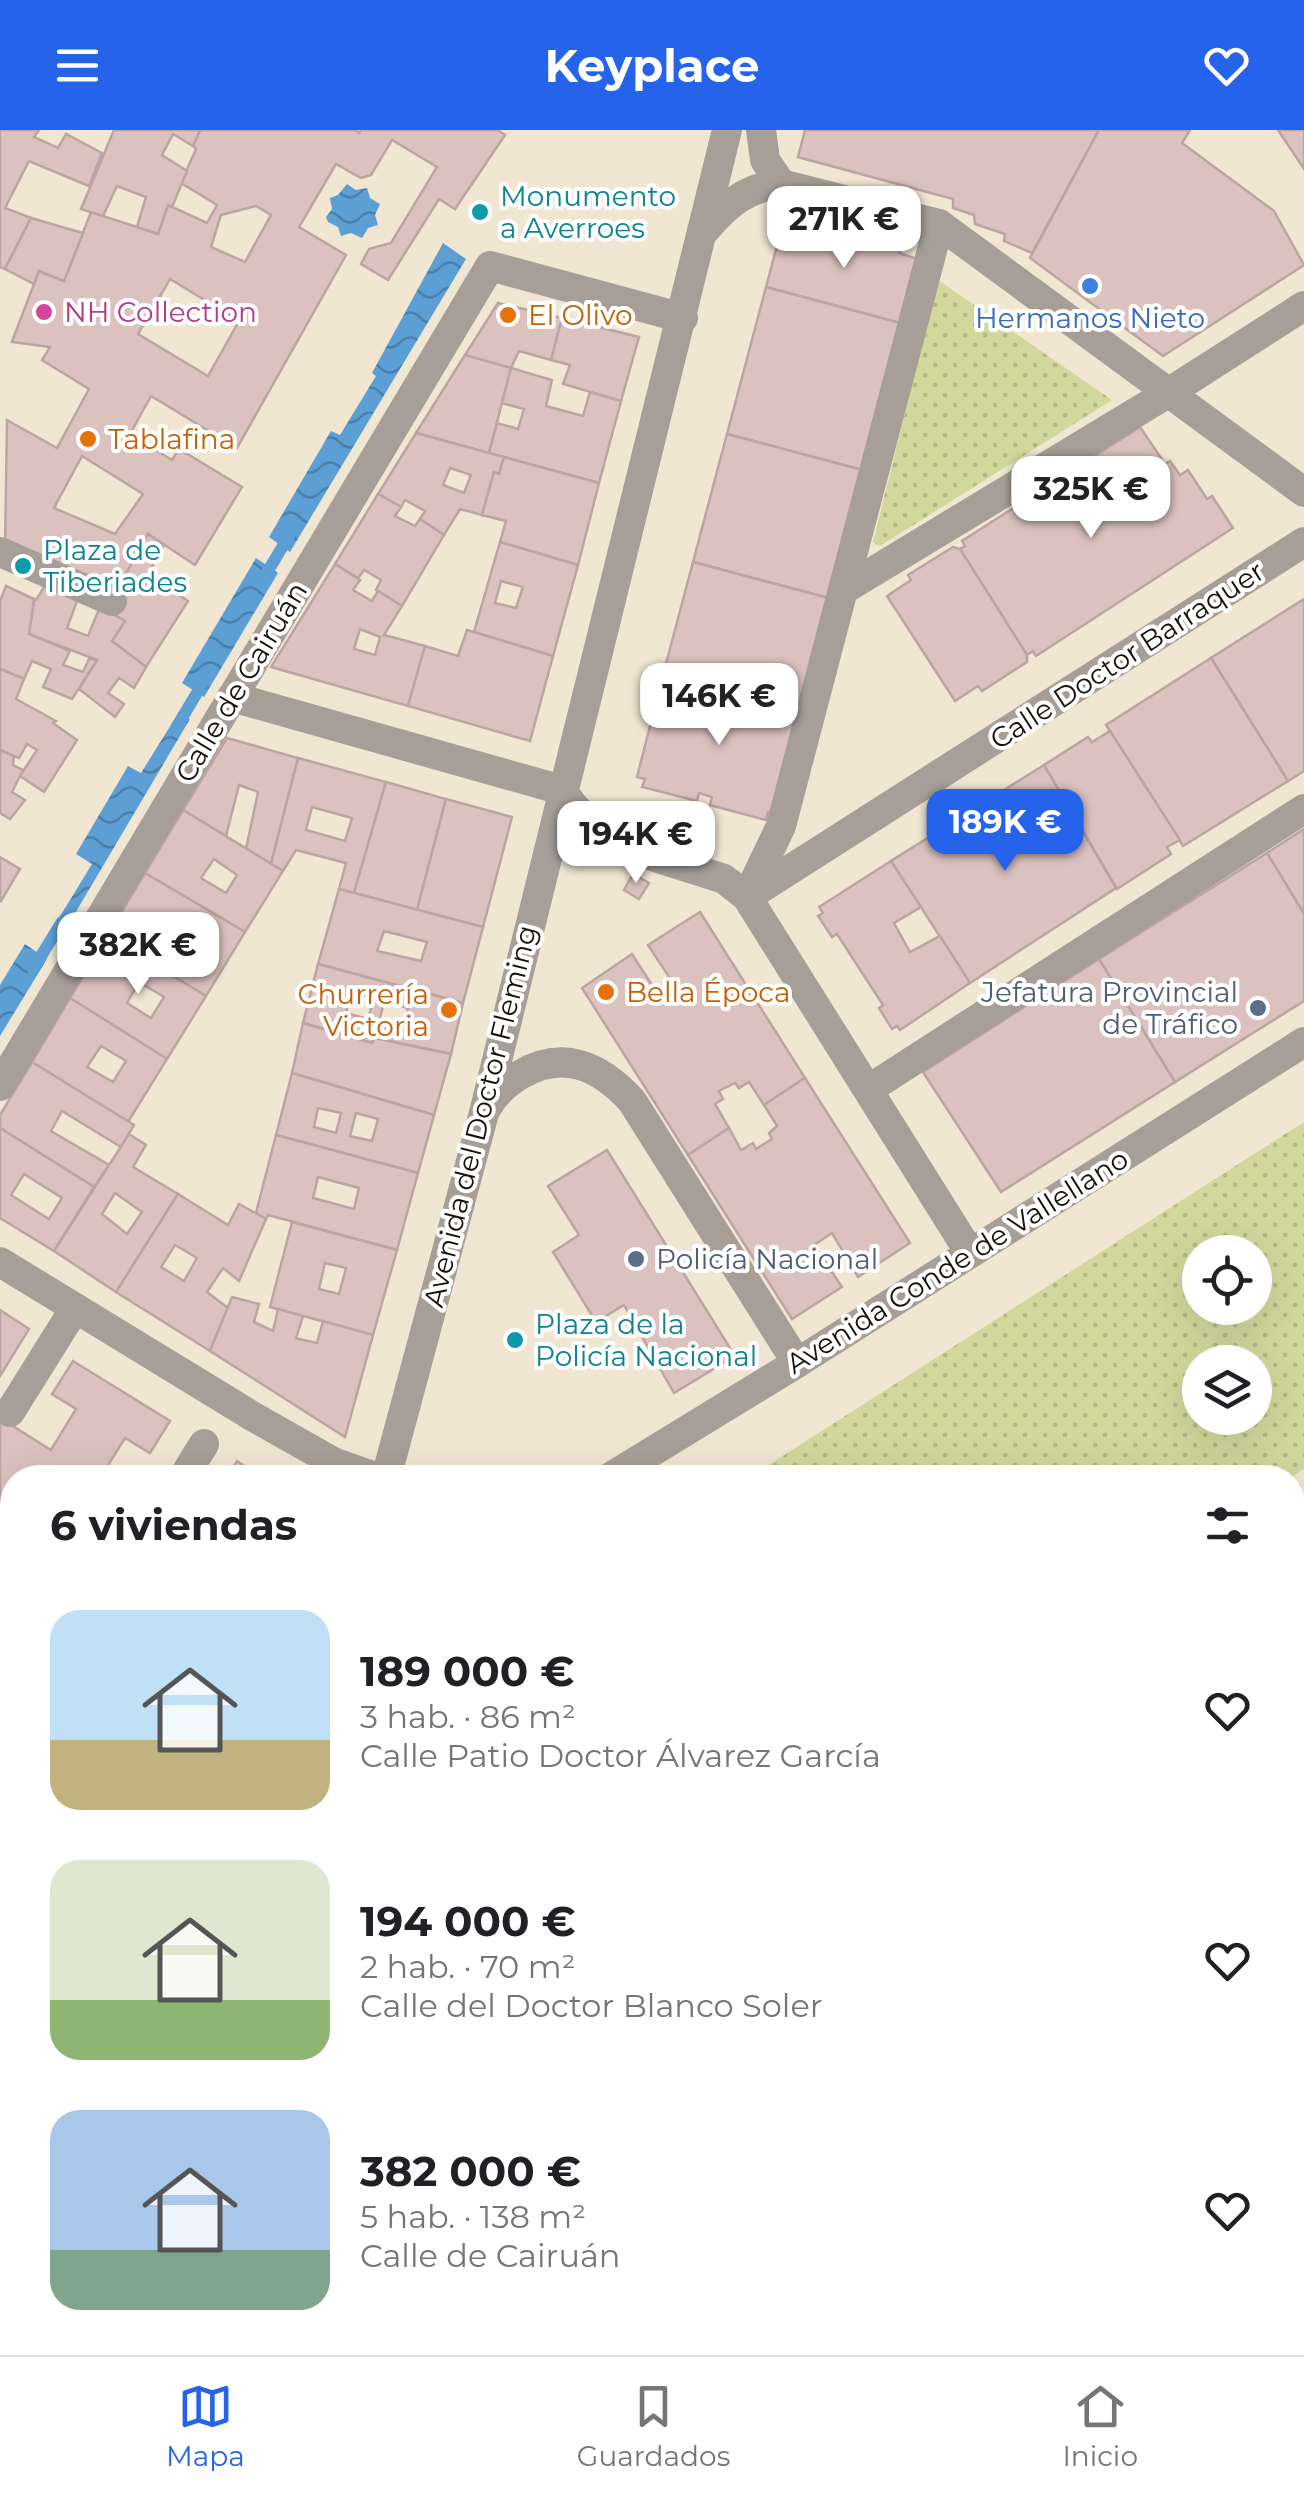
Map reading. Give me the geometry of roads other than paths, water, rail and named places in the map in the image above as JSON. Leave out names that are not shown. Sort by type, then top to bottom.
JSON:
[{"type":"street","name":"Avenida del Doctor Fleming","points":[[386,1465],[484,1113],[727,130]]},
{"type":"street","points":[[760,130],[766,160],[781,184]]},
{"type":"street","points":[[704,231],[740,196],[760,186],[781,184],[940,224],[1304,492]]},
{"type":"street","points":[[747,897],[782,826],[940,224]]},
{"type":"street","name":"Calle de Cairuán","points":[[0,1086],[490,266],[683,318]]},
{"type":"street","points":[[843,590],[1304,306]]},
{"type":"street","name":"Calle Doctor Barraquer","points":[[747,897],[1304,542]]},
{"type":"street","points":[[0,552],[112,601]]},
{"type":"street","points":[[232,696],[562,790],[605,836],[724,878],[747,897],[970,1253]]},
{"type":"street","points":[[869,1089],[1304,809]]},
{"type":"street","name":"Avenida Conde de Vallellano","points":[[630,1465],[1304,1042]]},
{"type":"street","points":[[484,1113],[504,1085],[538,1065],[559,1060],[601,1072],[632,1101],[798,1363]]},
{"type":"street","points":[[0,1262],[341,1465]]},
{"type":"street","points":[[10,1412],[75,1308]]},
{"type":"street","points":[[191,1465],[204,1444]]},
{"type":"water","points":[[347,184],[356,190],[367,188],[370,198],[380,204],[375,215],[378,225],[368,228],[362,238],[351,233],[341,236],[338,227],[326,217],[332,209],[330,198]]},
{"type":"water","points":[[443,243],[466,259],[290,552],[269,537],[331,431],[340,435],[376,376],[372,373]]},
{"type":"water","points":[[256,558],[278,573],[204,697],[182,683]]},
{"type":"water","points":[[179,712],[190,719],[61,937],[51,931],[92,864],[76,854],[128,766],[141,773]]},
{"type":"water","points":[[25,944],[47,959],[0,1036],[0,985]]},
{"type":"waterway","points":[[262,581],[290,534]]},
{"type":"waterway","points":[[176,728],[204,681]]},
{"type":"waterway","points":[[33,969],[62,922]]},
{"type":"place","name":"Monumento a Averroes","points":[[480,212]]},
{"type":"place","name":"Hermanos Nieto","points":[[1090,286]]},
{"type":"place","name":"NH Collection","points":[[44,312]]},
{"type":"place","name":"El Olivo","points":[[508,315]]},
{"type":"place","name":"Tablafina","points":[[88,439]]},
{"type":"place","name":"Plaza de Tiberiades","points":[[23,566]]},
{"type":"place","name":"Bella Época","points":[[606,992]]},
{"type":"place","name":"Jefatura Provincial de Tráfico","points":[[1258,1008]]},
{"type":"place","name":"Churrería Victoria","points":[[449,1010]]},
{"type":"place","name":"Policía Nacional","points":[[636,1259]]},
{"type":"place","name":"Plaza de la Policía Nacional","points":[[515,1340]]}]
